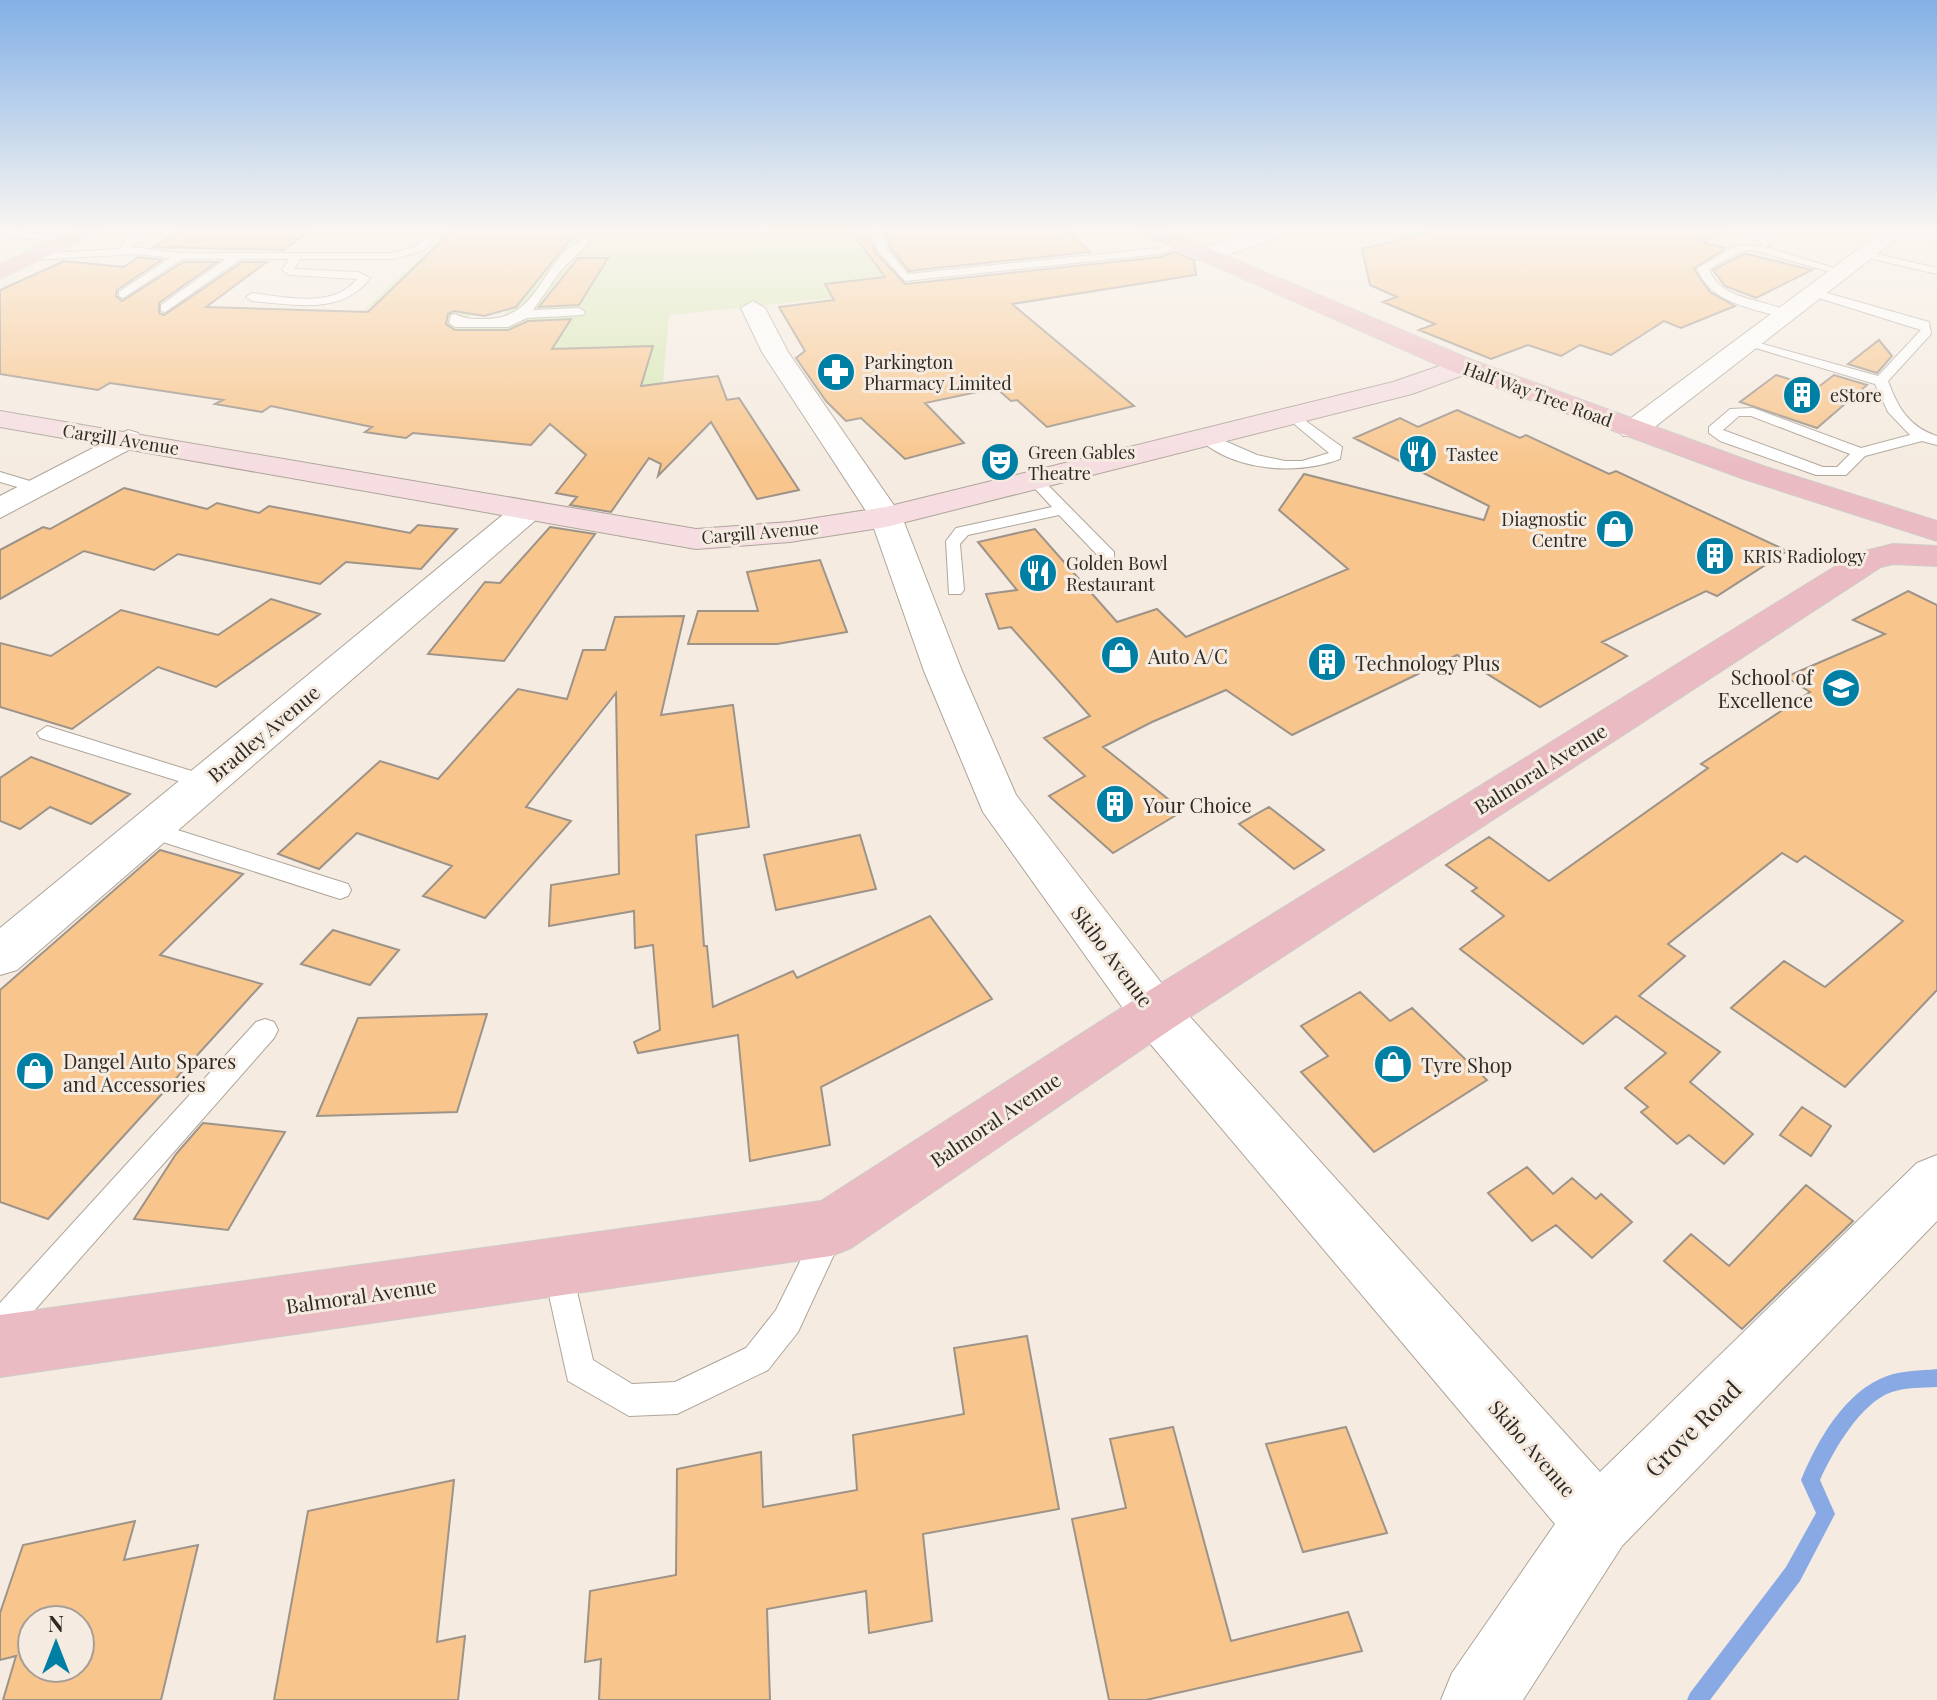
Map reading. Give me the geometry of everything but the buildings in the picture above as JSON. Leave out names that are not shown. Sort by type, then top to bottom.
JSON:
[{"type":"main road","name":"Half Way Tree Road","points":[[1331,309],[1463,366],[1633,430],[1937,531]]},
{"type":"main road","name":"Cargill Avenue","points":[[0,419],[696,539],[790,532],[886,517],[1402,388],[1463,366]]},
{"type":"main road","points":[[1755,473],[1845,525],[1866,549],[1869,560],[1893,554],[1937,556]]},
{"type":"main road","name":"Balmoral Avenue","points":[[0,1346],[831,1228],[1155,1013],[1869,560]]},
{"type":"street","name":"Skibo Avenue","points":[[754,309],[775,352],[886,517],[943,671],[998,801],[1155,1013],[1598,1522]]},
{"type":"street","points":[[1633,430],[1791,309]]},
{"type":"street","points":[[0,509],[128,439]]},
{"type":"street","name":"Bradley Avenue","points":[[0,956],[527,511]]},
{"type":"street","name":"Grove Road","points":[[1479,1700],[1598,1522],[1937,1182]]},
{"type":"lane","points":[[455,318],[455,323],[508,323],[527,309]]},
{"type":"lane","points":[[1772,309],[1785,314]]},
{"type":"lane","points":[[1870,309],[1925,325],[1927,331],[1881,381]]},
{"type":"lane","points":[[524,314],[579,312]]},
{"type":"lane","points":[[1745,343],[1881,381]]},
{"type":"lane","points":[[1881,381],[1895,417],[1903,427],[1929,439]]},
{"type":"lane","points":[[1860,453],[1841,472],[1821,472],[1725,438],[1714,430],[1735,412],[1753,412],[1860,453],[1929,439]]},
{"type":"lane","points":[[1204,437],[1243,459],[1256,461],[1296,466],[1322,463],[1335,456],[1337,450],[1292,415]]},
{"type":"lane","points":[[0,477],[38,488]]},
{"type":"lane","points":[[1035,480],[1108,556]]},
{"type":"lane","points":[[955,590],[952,544],[962,531],[1063,509]]},
{"type":"lane","points":[[47,733],[204,782]]},
{"type":"lane","points":[[149,829],[340,890]]},
{"type":"lane","points":[[0,1326],[265,1030]]},
{"type":"lane","points":[[557,1267],[579,1370],[629,1400],[677,1398],[757,1359],[787,1321],[831,1228]]},
{"type":"green space","points":[[365,309],[475,309],[467,320],[501,320],[509,309],[725,309],[669,315],[661,404],[313,358]]},
{"type":"waterway","points":[[1697,1700],[1793,1574],[1826,1514],[1810,1480],[1839,1428],[1859,1405],[1887,1384],[1937,1378]]},
{"type":"place","name":"Parkington Pharmacy Limited","points":[[836,372]]},
{"type":"place","name":"eStore","points":[[1802,395]]},
{"type":"place","name":"Tastee","points":[[1418,454]]},
{"type":"place","name":"Green Gables Theatre","points":[[1000,462]]},
{"type":"place","name":"Diagnostic Centre","points":[[1615,529]]},
{"type":"place","name":"KRIS Radiology","points":[[1715,556]]},
{"type":"place","name":"Golden Bowl Restaurant","points":[[1038,573]]},
{"type":"place","name":"Auto A/C","points":[[1120,655]]},
{"type":"place","name":"Technology Plus","points":[[1327,662]]},
{"type":"place","name":"School of Excellence","points":[[1841,688]]},
{"type":"place","name":"Your Choice","points":[[1115,804]]},
{"type":"place","name":"Tyre Shop","points":[[1393,1064]]},
{"type":"place","name":"Dangel Auto Spares and Accessories","points":[[35,1071]]}]
